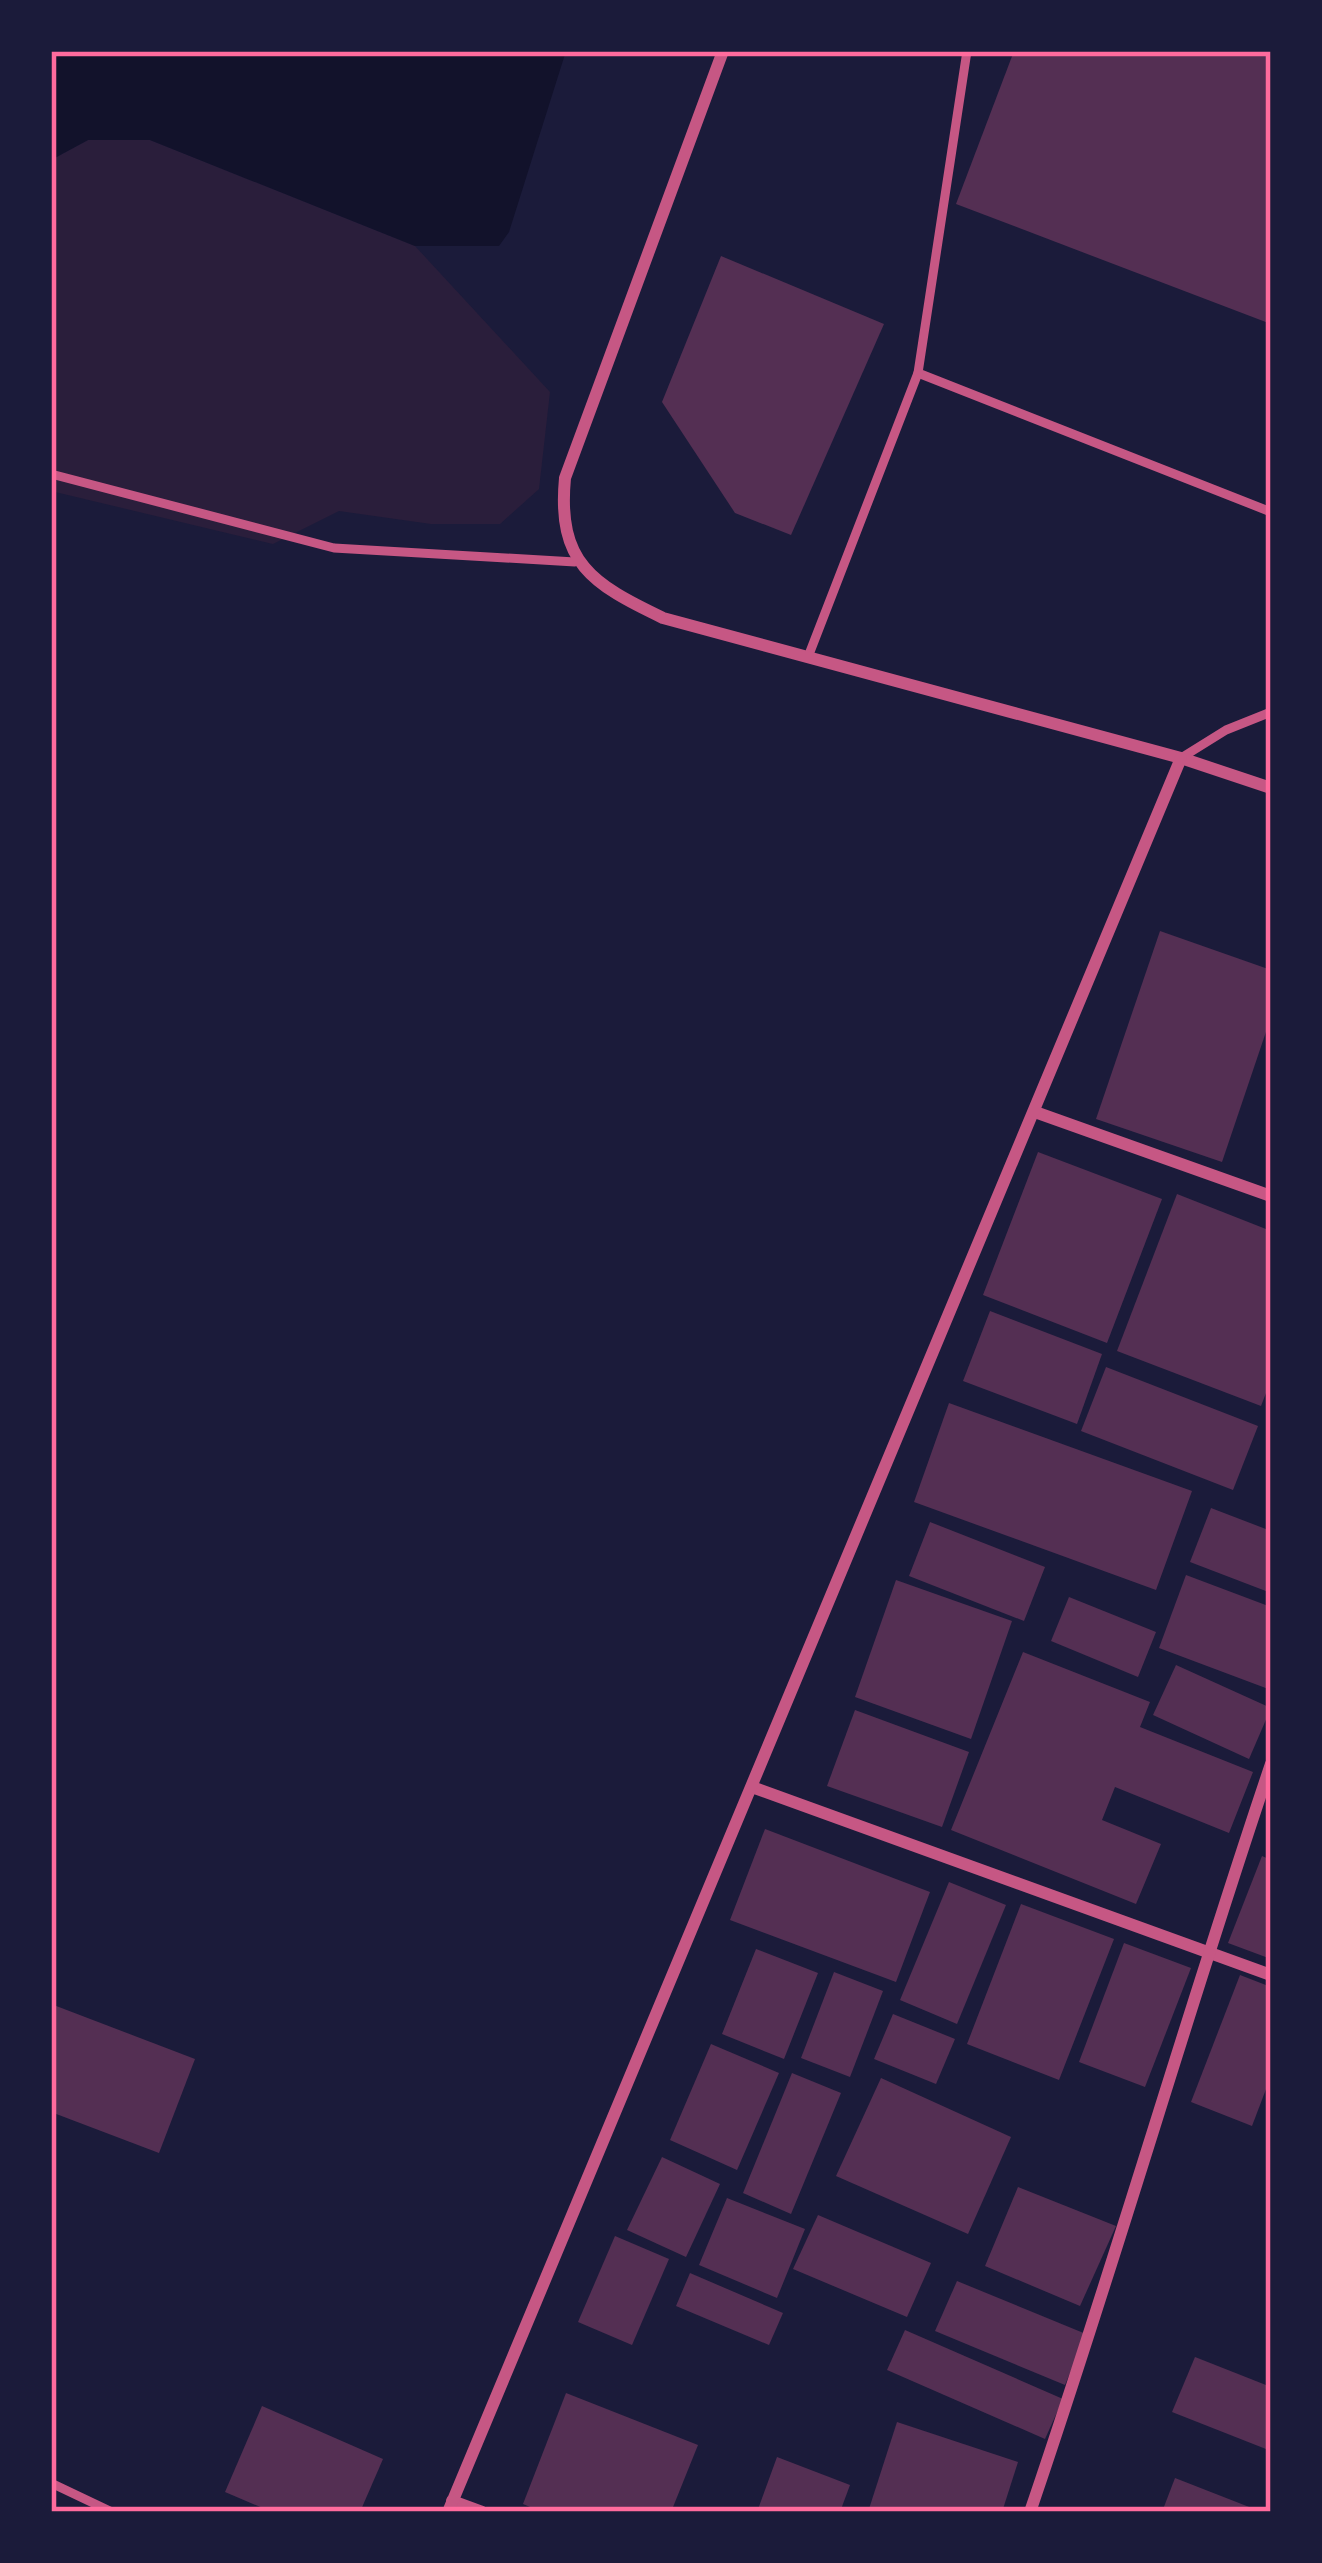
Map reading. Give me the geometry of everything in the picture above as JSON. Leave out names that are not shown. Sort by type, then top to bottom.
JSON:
[{"type":"street","points":[[723,51],[565,478],[562,513],[575,562],[611,593],[663,618],[1181,758],[1271,788]]},
{"type":"street","points":[[482,2512],[450,2506],[1181,758]]},
{"type":"street","points":[[1035,1112],[1271,1196]]},
{"type":"street","points":[[1030,2512],[1117,2258],[1208,1951],[1271,1764]]},
{"type":"street","points":[[752,1787],[1271,1975]]},
{"type":"lane","points":[[808,657],[918,373],[967,51]]},
{"type":"lane","points":[[918,373],[1271,512]]},
{"type":"lane","points":[[51,474],[334,548],[575,562]]},
{"type":"lane","points":[[1181,758],[1226,730],[1271,712]]},
{"type":"lane","points":[[51,2483],[112,2512]]},
{"type":"shaded area","points":[[51,51],[566,51],[509,232],[499,246],[415,246],[150,140],[88,140],[51,160]]},
{"type":"shaded area","points":[[88,140],[150,140],[415,246],[550,392],[539,489],[500,524],[431,524],[339,511],[273,544],[51,491],[51,160]]},
{"type":"building","points":[[1014,51],[1271,51],[1271,324],[956,204]]},
{"type":"building","points":[[721,256],[884,324],[791,535],[735,513],[662,402]]},
{"type":"building","points":[[1160,931],[1271,970],[1271,1017],[1222,1162],[1096,1119]]},
{"type":"building","points":[[1038,1152],[1162,1199],[1107,1343],[983,1295]]},
{"type":"building","points":[[1177,1194],[1271,1231],[1271,1380],[1261,1406],[1117,1351]]},
{"type":"building","points":[[990,1311],[1102,1354],[1077,1424],[963,1381]]},
{"type":"building","points":[[1106,1367],[1258,1426],[1233,1490],[1081,1431]]},
{"type":"building","points":[[949,1403],[1192,1491],[1156,1590],[914,1502]]},
{"type":"building","points":[[1211,1508],[1271,1531],[1271,1593],[1190,1562]]},
{"type":"building","points":[[930,1522],[1045,1567],[1024,1621],[909,1576]]},
{"type":"building","points":[[1186,1575],[1271,1607],[1271,1690],[1159,1648]]},
{"type":"building","points":[[896,1580],[1012,1621],[971,1739],[855,1697]]},
{"type":"building","points":[[1069,1597],[1156,1632],[1138,1677],[1051,1641]]},
{"type":"building","points":[[1023,1652],[1150,1702],[1140,1727],[1253,1772],[1229,1833],[1115,1787],[1102,1820],[1161,1844],[1136,1904],[951,1830]]},
{"type":"building","points":[[1176,1665],[1271,1708],[1249,1759],[1153,1715]]},
{"type":"building","points":[[855,1710],[969,1752],[942,1827],[827,1786]]},
{"type":"building","points":[[765,1829],[930,1892],[896,1982],[730,1920]]},
{"type":"building","points":[[1262,1856],[1271,1860],[1271,1959],[1228,1943]]},
{"type":"building","points":[[949,1882],[1006,1905],[957,2024],[900,2000]]},
{"type":"building","points":[[1021,1904],[1114,1939],[1059,2080],[967,2044]]},
{"type":"building","points":[[1124,1943],[1191,1968],[1145,2087],[1079,2062]]},
{"type":"building","points":[[756,1949],[818,1973],[784,2059],[722,2034]]},
{"type":"building","points":[[834,1972],[883,1991],[850,2077],[801,2058]]},
{"type":"building","points":[[1240,1975],[1271,1987],[1271,2076],[1252,2126],[1191,2102]]},
{"type":"building","points":[[51,2004],[195,2059],[159,2153],[51,2112]]},
{"type":"building","points":[[893,2014],[955,2039],[936,2084],[874,2059]]},
{"type":"building","points":[[711,2044],[779,2073],[737,2170],[670,2140]]},
{"type":"building","points":[[792,2073],[841,2093],[791,2214],[743,2193]]},
{"type":"building","points":[[881,2078],[1011,2137],[968,2234],[836,2176]]},
{"type":"building","points":[[662,2157],[720,2184],[686,2257],[627,2230]]},
{"type":"building","points":[[1018,2187],[1116,2226],[1080,2306],[985,2266]]},
{"type":"building","points":[[727,2198],[805,2229],[777,2298],[699,2265]]},
{"type":"building","points":[[818,2215],[931,2263],[907,2317],[793,2269]]},
{"type":"building","points":[[615,2236],[669,2259],[632,2345],[578,2322]]},
{"type":"building","points":[[690,2273],[783,2313],[769,2345],[676,2306]]},
{"type":"building","points":[[957,2281],[1086,2334],[1065,2385],[935,2331]]},
{"type":"building","points":[[905,2330],[1063,2399],[1045,2439],[887,2370]]},
{"type":"building","points":[[1195,2357],[1271,2387],[1271,2451],[1172,2412]]},
{"type":"building","points":[[566,2393],[698,2445],[671,2512],[542,2512],[523,2504]]},
{"type":"building","points":[[262,2406],[383,2459],[360,2512],[272,2512],[225,2492]]},
{"type":"building","points":[[897,2422],[1018,2462],[1002,2512],[868,2512]]},
{"type":"building","points":[[777,2457],[850,2485],[840,2512],[757,2512]]},
{"type":"building","points":[[1175,2478],[1262,2512],[1162,2512]]}]
